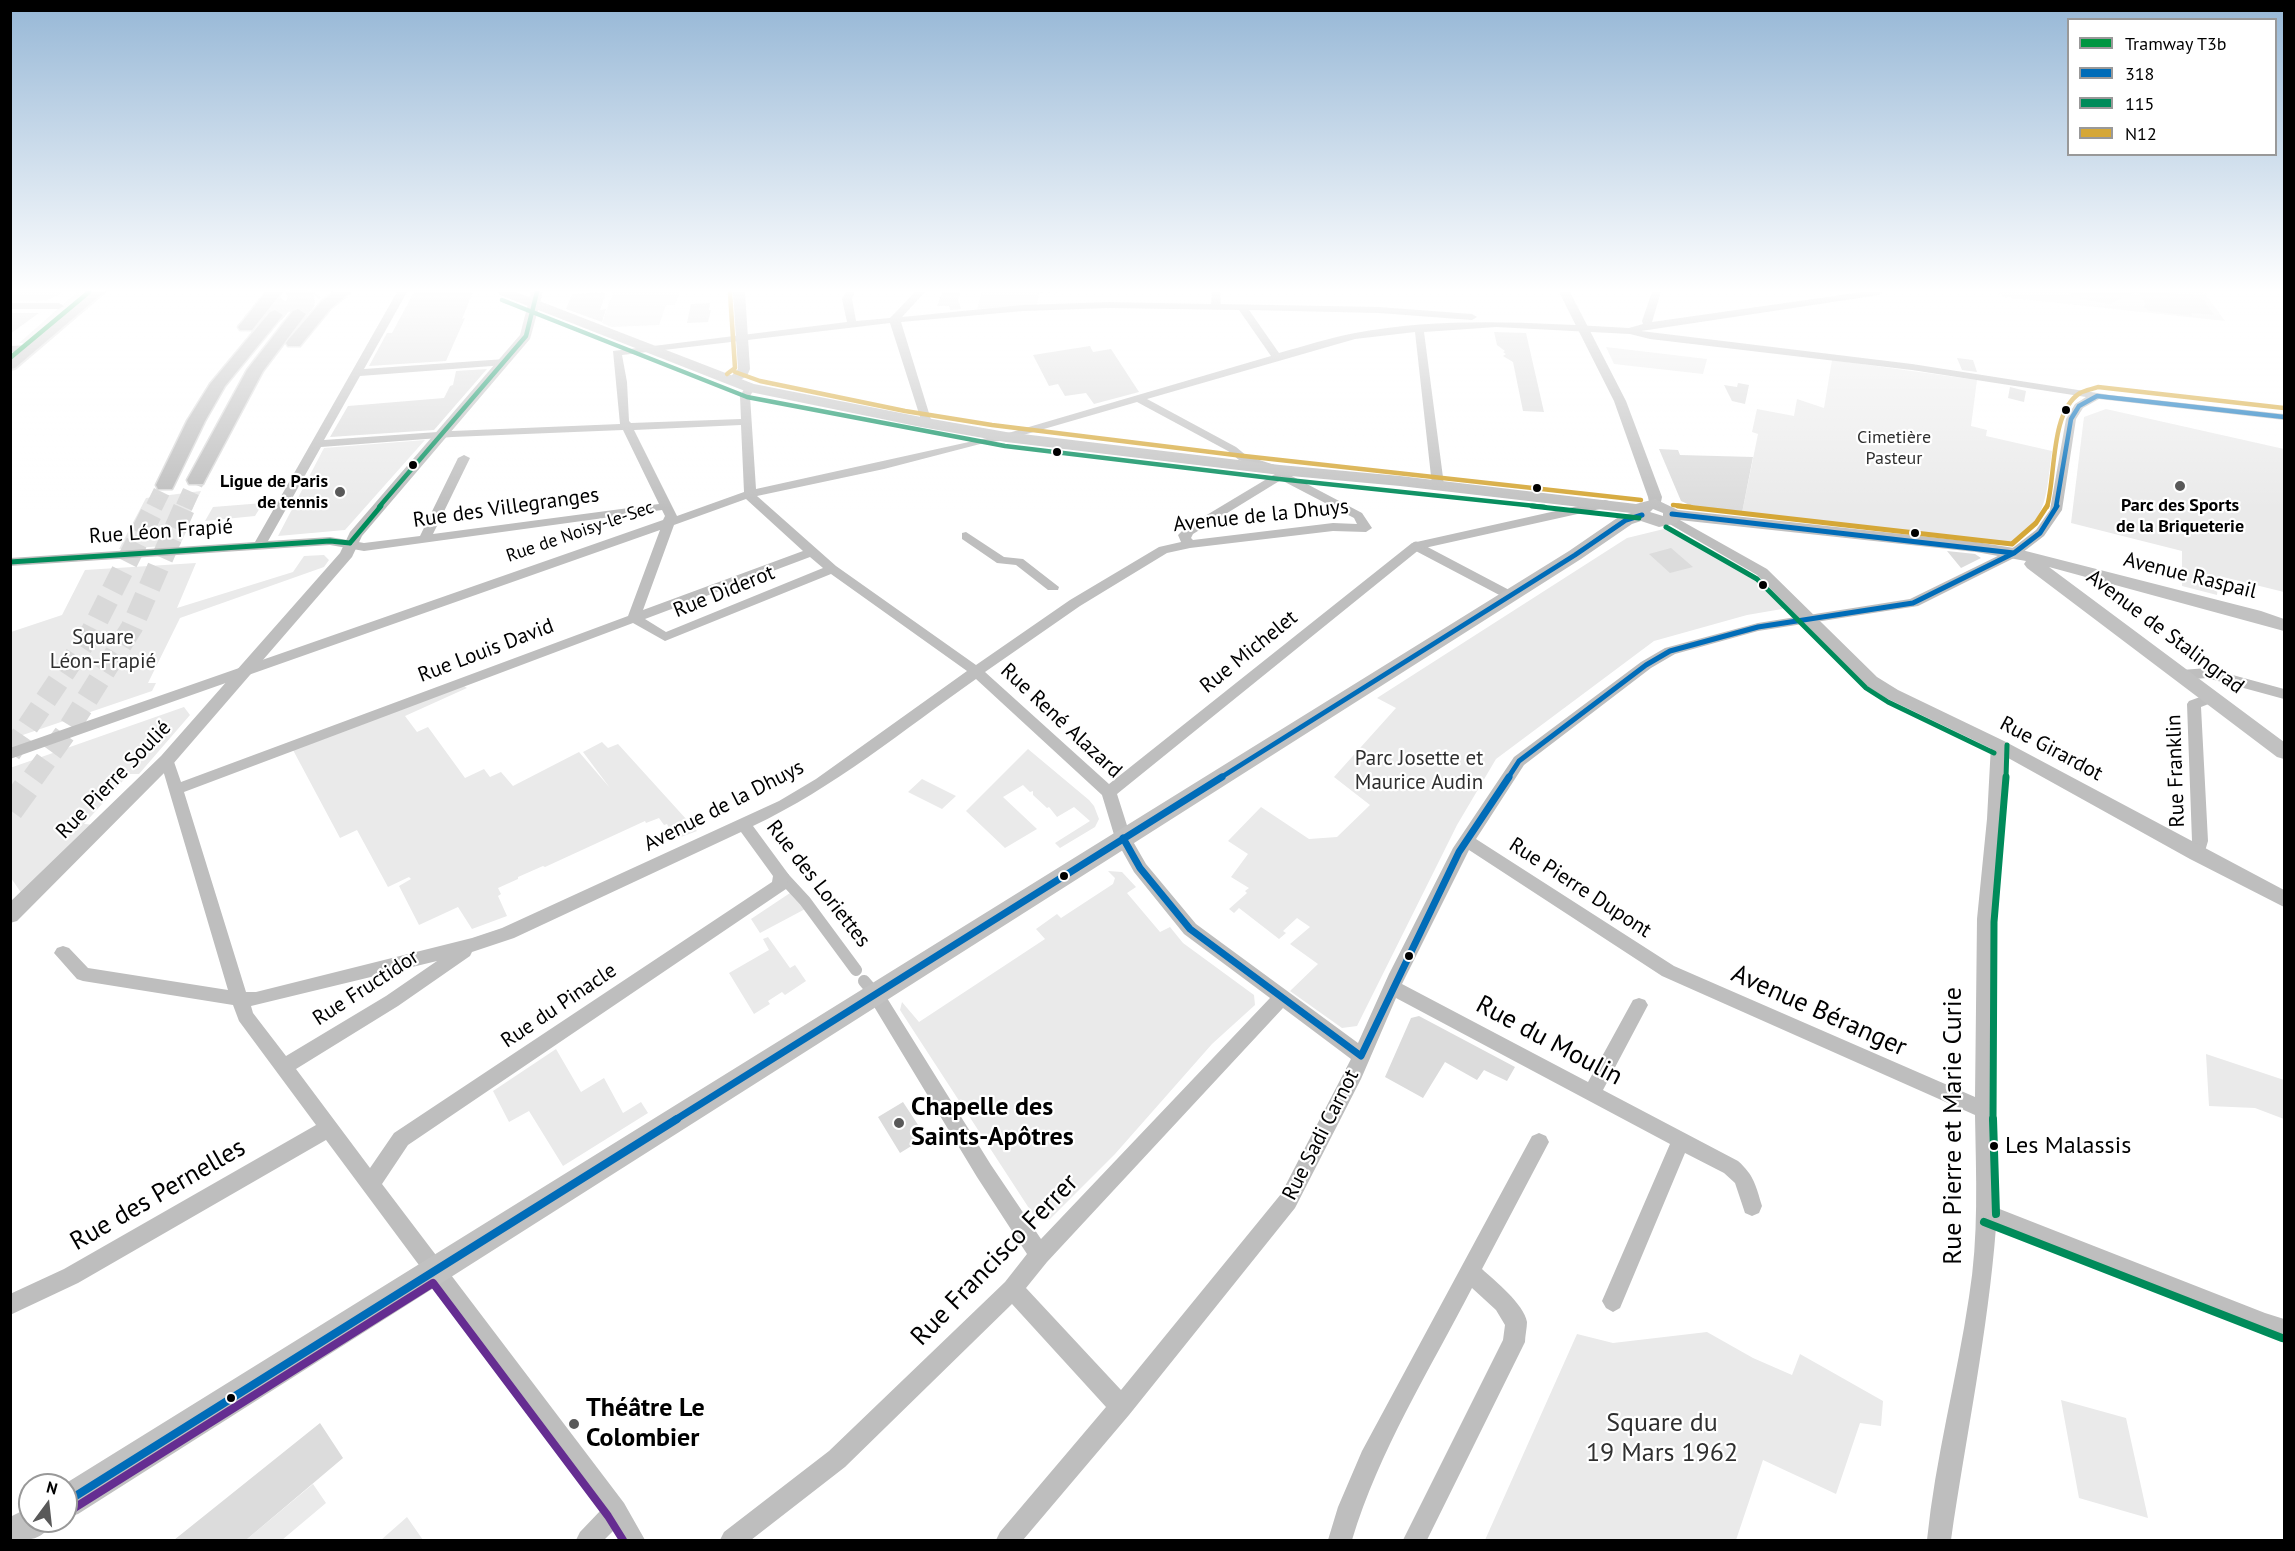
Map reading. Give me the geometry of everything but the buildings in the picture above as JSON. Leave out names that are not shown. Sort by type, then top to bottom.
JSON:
[{"type":"highway","points":[[218,384],[219,364]]},
{"type":"highway","points":[[165,485],[196,421],[218,384],[234,364]]},
{"type":"highway","points":[[196,480],[259,364]]},
{"type":"highway","points":[[255,370],[263,364]]},
{"type":"main road","points":[[690,364],[750,388],[1006,437],[1281,473],[1438,485],[1646,510],[1668,509],[1672,517]]},
{"type":"main road","points":[[78,1494],[435,1271],[865,982],[1123,838],[1626,520],[1646,510]]},
{"type":"main road","name":"Avenue Raspail","points":[[1672,517],[1830,530],[2014,553],[2254,615],[2284,625]]},
{"type":"main road","name":"Avenue de Stalingrad","points":[[2014,553],[2046,574],[2284,752]]},
{"type":"street","points":[[260,545],[362,364]]},
{"type":"street","points":[[357,373],[473,364]]},
{"type":"street","name":"Rue Pierre Soulié","points":[[10,915],[167,760],[347,554],[350,543],[440,434],[503,364]]},
{"type":"street","points":[[619,364],[625,427],[671,516],[634,618]]},
{"type":"street","points":[[732,381],[743,373],[743,364]]},
{"type":"street","points":[[908,364],[927,423]]},
{"type":"street","name":"Rue de Noisy-le-Sec","points":[[10,754],[750,494],[884,466],[984,440],[1006,437],[1251,364]]},
{"type":"street","points":[[1423,364],[1438,485]]},
{"type":"street","points":[[1601,364],[1620,401],[1655,497],[1646,510]]},
{"type":"street","name":"Rue de Noisy-le-Sec","points":[[1889,364],[2097,396],[2284,417]]},
{"type":"street","points":[[750,388],[745,396],[750,494]]},
{"type":"street","name":"Rue Sadi Carnot","points":[[1008,1540],[1121,1407],[1288,1201],[1354,1073],[1459,852],[1519,762],[1646,665],[1670,651],[1758,627],[1913,603],[2014,553],[2040,533],[2056,510],[2071,418],[2079,406],[2097,396]]},
{"type":"street","points":[[1136,397],[1232,449],[1243,458],[1281,473]]},
{"type":"street","points":[[317,444],[440,434],[746,422]]},
{"type":"street","points":[[424,540],[464,458]]},
{"type":"street","points":[[1190,544],[1184,535],[1189,531],[1281,473]]},
{"type":"street","name":"Avenue de la Dhuys","points":[[63,953],[83,974],[239,999],[256,999],[472,945],[508,933],[784,805],[821,783],[912,716],[1075,603],[1163,550],[1190,544],[1333,527],[1366,528],[1358,516],[1281,473]]},
{"type":"street","name":"Rue René Alazard","points":[[750,494],[752,499],[832,569],[977,672],[1108,792],[1123,838],[1140,868],[1190,929],[1281,999],[1361,1056]]},
{"type":"street","points":[[1416,546],[1605,504]]},
{"type":"street","name":"Rue des Villegranges","points":[[350,543],[364,547],[424,540],[666,506]]},
{"type":"street","name":"Rue Girardot","points":[[1672,517],[1762,573],[1811,619],[1871,681],[1892,694],[1998,745],[2284,899]]},
{"type":"street","points":[[966,536],[1001,560],[1019,562],[1075,603]]},
{"type":"street","name":"Rue Léon Frapié","points":[[10,562],[330,541],[350,543]]},
{"type":"street","points":[[1416,546],[1509,595]]},
{"type":"street","name":"Rue Michelet","points":[[1108,792],[1416,546]]},
{"type":"street","name":"Rue Louis David","points":[[177,789],[811,552]]},
{"type":"street","name":"Rue Diderot","points":[[634,618],[665,637],[832,569]]},
{"type":"street","points":[[2182,675],[2207,673],[2284,694]]},
{"type":"street","name":"Rue Franklin","points":[[2197,854],[2200,841],[2194,704],[2211,698]]},
{"type":"street","name":"Rue Pierre et Marie Curie","points":[[1939,1540],[1955,1433],[1980,1296],[1987,1214],[1984,1110],[1985,919],[1996,807],[1998,745]]},
{"type":"street","points":[[167,760],[245,1016],[616,1511],[633,1540]]},
{"type":"street","name":"Rue des Loriettes","points":[[744,825],[805,901],[865,982],[984,1171],[1040,1254]]},
{"type":"street","name":"Rue Pierre Dupont","points":[[1467,842],[1668,971]]},
{"type":"street","name":"Rue du Pinacle","points":[[370,1185],[401,1139],[772,891],[782,882],[782,875]]},
{"type":"street","name":"Rue Fructidor","points":[[284,1067],[392,1001],[472,945]]},
{"type":"street","name":"Avenue Béranger","points":[[1668,971],[1984,1110]]},
{"type":"street","name":"Rue du Moulin","points":[[1393,988],[1731,1167],[1743,1178],[1752,1206]]},
{"type":"street","name":"Rue Francisco Ferrer","points":[[732,1540],[827,1469],[1012,1289],[1040,1254],[1281,999]]},
{"type":"street","points":[[1591,1094],[1639,1005]]},
{"type":"street","name":"Rue des Pernelles","points":[[10,1305],[71,1275],[329,1128]]},
{"type":"street","points":[[1613,1301],[1681,1140]]},
{"type":"street","points":[[1340,1540],[1350,1507],[1370,1459],[1539,1142]]},
{"type":"street","points":[[1987,1214],[2265,1324],[2284,1329]]},
{"type":"street","points":[[1415,1540],[1514,1342],[1516,1322],[1503,1303],[1471,1273]]},
{"type":"street","points":[[1012,1289],[1114,1399]]},
{"type":"street","points":[[588,1540],[616,1511]]},
{"type":"green space","points":[[1617,364],[1706,364],[1703,374]]},
{"type":"green space","name":"Cimetière Pasteur","points":[[1831,364],[1864,364],[1977,380],[1971,426],[1987,430],[1986,436],[2052,451],[2046,492],[2039,515],[2023,534],[2010,543],[1742,513],[1758,434],[1752,432],[1757,409],[1794,416],[1797,399],[1824,408]]},
{"type":"green space","name":"Parc des Sports de la Briqueterie","points":[[2106,409],[2284,449],[2284,592],[2219,576],[2217,595],[2182,586],[2182,551],[2071,523],[2084,417]]},
{"type":"green space","name":"Ligue de Paris de tennis","points":[[425,440],[345,530],[278,536],[324,448]]},
{"type":"green space","points":[[201,491],[182,531],[186,532],[180,545],[119,549],[146,498]]},
{"type":"green space","points":[[263,503],[255,516],[205,521],[213,507]]},
{"type":"green space","name":"Parc Josette et Maurice Audin","points":[[1673,528],[1746,569],[1785,605],[1782,609],[1747,615],[1654,641],[1496,759],[1457,825],[1357,1026],[1342,1028],[1290,991],[1318,964],[1290,944],[1310,927],[1297,918],[1283,931],[1286,933],[1279,939],[1239,908],[1234,913],[1229,909],[1247,893],[1245,891],[1249,888],[1231,877],[1248,854],[1228,841],[1261,807],[1309,839],[1337,837],[1370,805],[1334,777],[1396,708],[1377,698],[1627,538]]},
{"type":"green space","name":"Square Léon-Frapié","points":[[324,555],[329,560],[324,567],[180,618],[148,683],[156,683],[152,691],[11,739],[11,632],[62,615],[85,570],[196,563],[177,608],[293,572],[304,556]]},
{"type":"green space","points":[[464,686],[467,688],[405,716],[417,732],[428,727],[465,778],[484,769],[490,777],[501,772],[513,786],[579,752],[610,788],[583,752],[602,742],[608,748],[618,744],[697,831],[681,837],[677,832],[670,835],[666,830],[669,828],[667,824],[664,825],[659,818],[646,823],[645,821],[498,888],[501,894],[498,896],[507,916],[472,929],[458,907],[419,925],[399,886],[411,879],[409,877],[388,887],[357,830],[340,838],[293,750]]},
{"type":"green space","points":[[184,707],[190,715],[139,774],[129,774],[84,824],[95,825],[22,894],[11,878],[10,768]]},
{"type":"green space","points":[[1028,749],[1089,800],[1099,819],[1095,827],[1060,848],[1055,843],[1090,821],[1074,807],[1057,817],[1049,807],[1047,808],[1033,795],[1033,791],[1030,792],[1023,785],[1003,797],[1037,829],[1005,848],[966,811]]},
{"type":"green space","points":[[922,779],[956,796],[942,809],[908,792]]},
{"type":"green space","points":[[1108,871],[1122,872],[1136,887],[1127,893],[1160,932],[1170,927],[1183,943],[1254,995],[1255,1005],[1212,1044],[1115,1154],[1050,1219],[1036,1219],[900,1010],[902,1002],[919,1022],[1045,939],[1036,929],[1057,914],[1061,918],[1113,884],[1115,878]]},
{"type":"green space","points":[[793,891],[807,908],[760,933],[751,919]]},
{"type":"green space","points":[[768,937],[790,968],[795,965],[806,981],[785,995],[782,992],[768,1001],[770,1004],[754,1014],[729,973],[769,950],[763,939]]},
{"type":"green space","points":[[556,1049],[581,1092],[604,1078],[623,1113],[641,1102],[648,1113],[563,1166],[529,1111],[509,1122],[493,1091]]},
{"type":"green space","points":[[2206,1054],[2284,1080],[2284,1119],[2255,1108],[2209,1106]]},
{"type":"green space","name":"Square du 19 Mars 1962","points":[[1707,1332],[1753,1358],[1792,1375],[1800,1354],[1883,1401],[1881,1426],[1860,1423],[1836,1494],[1763,1460],[1736,1540],[1485,1540],[1577,1334],[1613,1343]]},
{"type":"green space","points":[[2061,1400],[2126,1418],[2148,1518],[2079,1498]]},
{"type":"green space","points":[[313,1484],[326,1503],[282,1540],[246,1540]]},
{"type":"green space","points":[[407,1517],[423,1540],[381,1540]]},
{"type":"tunnel","points":[[184,507],[196,480]]},
{"type":"tunnel","points":[[154,507],[165,485]]},
{"type":"tunnel","points":[[10,753],[92,631],[155,506]]},
{"type":"tunnel","points":[[33,778],[69,728],[132,627],[185,506]]},
{"type":"tunnel","points":[[10,810],[34,777]]},
{"type":"transit line","points":[[350,543],[416,462],[501,364]]},
{"type":"transit line","name":"115","points":[[665,364],[747,397],[1005,446],[1279,479],[1399,490],[1639,518]]},
{"type":"transit line","name":"N12","points":[[727,374],[735,368],[735,364]]},
{"type":"transit line","name":"N12","points":[[735,372],[760,381],[963,421],[1235,455],[1641,500]]},
{"type":"transit line","name":"N12","points":[[1673,505],[2012,544],[2036,523],[2047,507],[2052,492],[2062,419],[2069,404],[2081,393],[2098,387],[2284,408]]},
{"type":"transit line","name":"318","points":[[2097,396],[2284,417]]},
{"type":"transit line","name":"318","points":[[1123,838],[1140,868],[1190,929],[1361,1056],[1459,852],[1519,761],[1646,665],[1670,651],[1758,627],[1913,603],[2014,553],[2040,533],[2056,510],[2071,419],[2079,406],[2097,396]]},
{"type":"transit line","name":"318","points":[[1672,514],[2014,553]]},
{"type":"transit line","name":"318","points":[[78,1494],[1575,555],[1626,520],[1642,515]]},
{"type":"transit line","name":"115","points":[[1666,527],[1757,579],[1866,688],[1888,702],[1994,753]]},
{"type":"transit line","points":[[10,562],[330,541],[350,543]]},
{"type":"transit line","name":"115","points":[[1996,1214],[1992,995],[1995,900],[2006,789],[2007,745]]},
{"type":"transit line","name":"115","points":[[1984,1222],[2282,1338]]},
{"type":"transit line","points":[[78,1506],[433,1283],[608,1516],[623,1540]]},
{"type":"place","name":"Parc des Sports de la Briqueterie","points":[[2180,486]]},
{"type":"place","name":"Ligue de Paris de tennis","points":[[340,492]]},
{"type":"place","name":"Chapelle des Saints-Apôtres","points":[[899,1123]]},
{"type":"place","name":"Les Malassis","points":[[1994,1146]]},
{"type":"place","name":"Théâtre Le Colombier","points":[[574,1424]]}]
